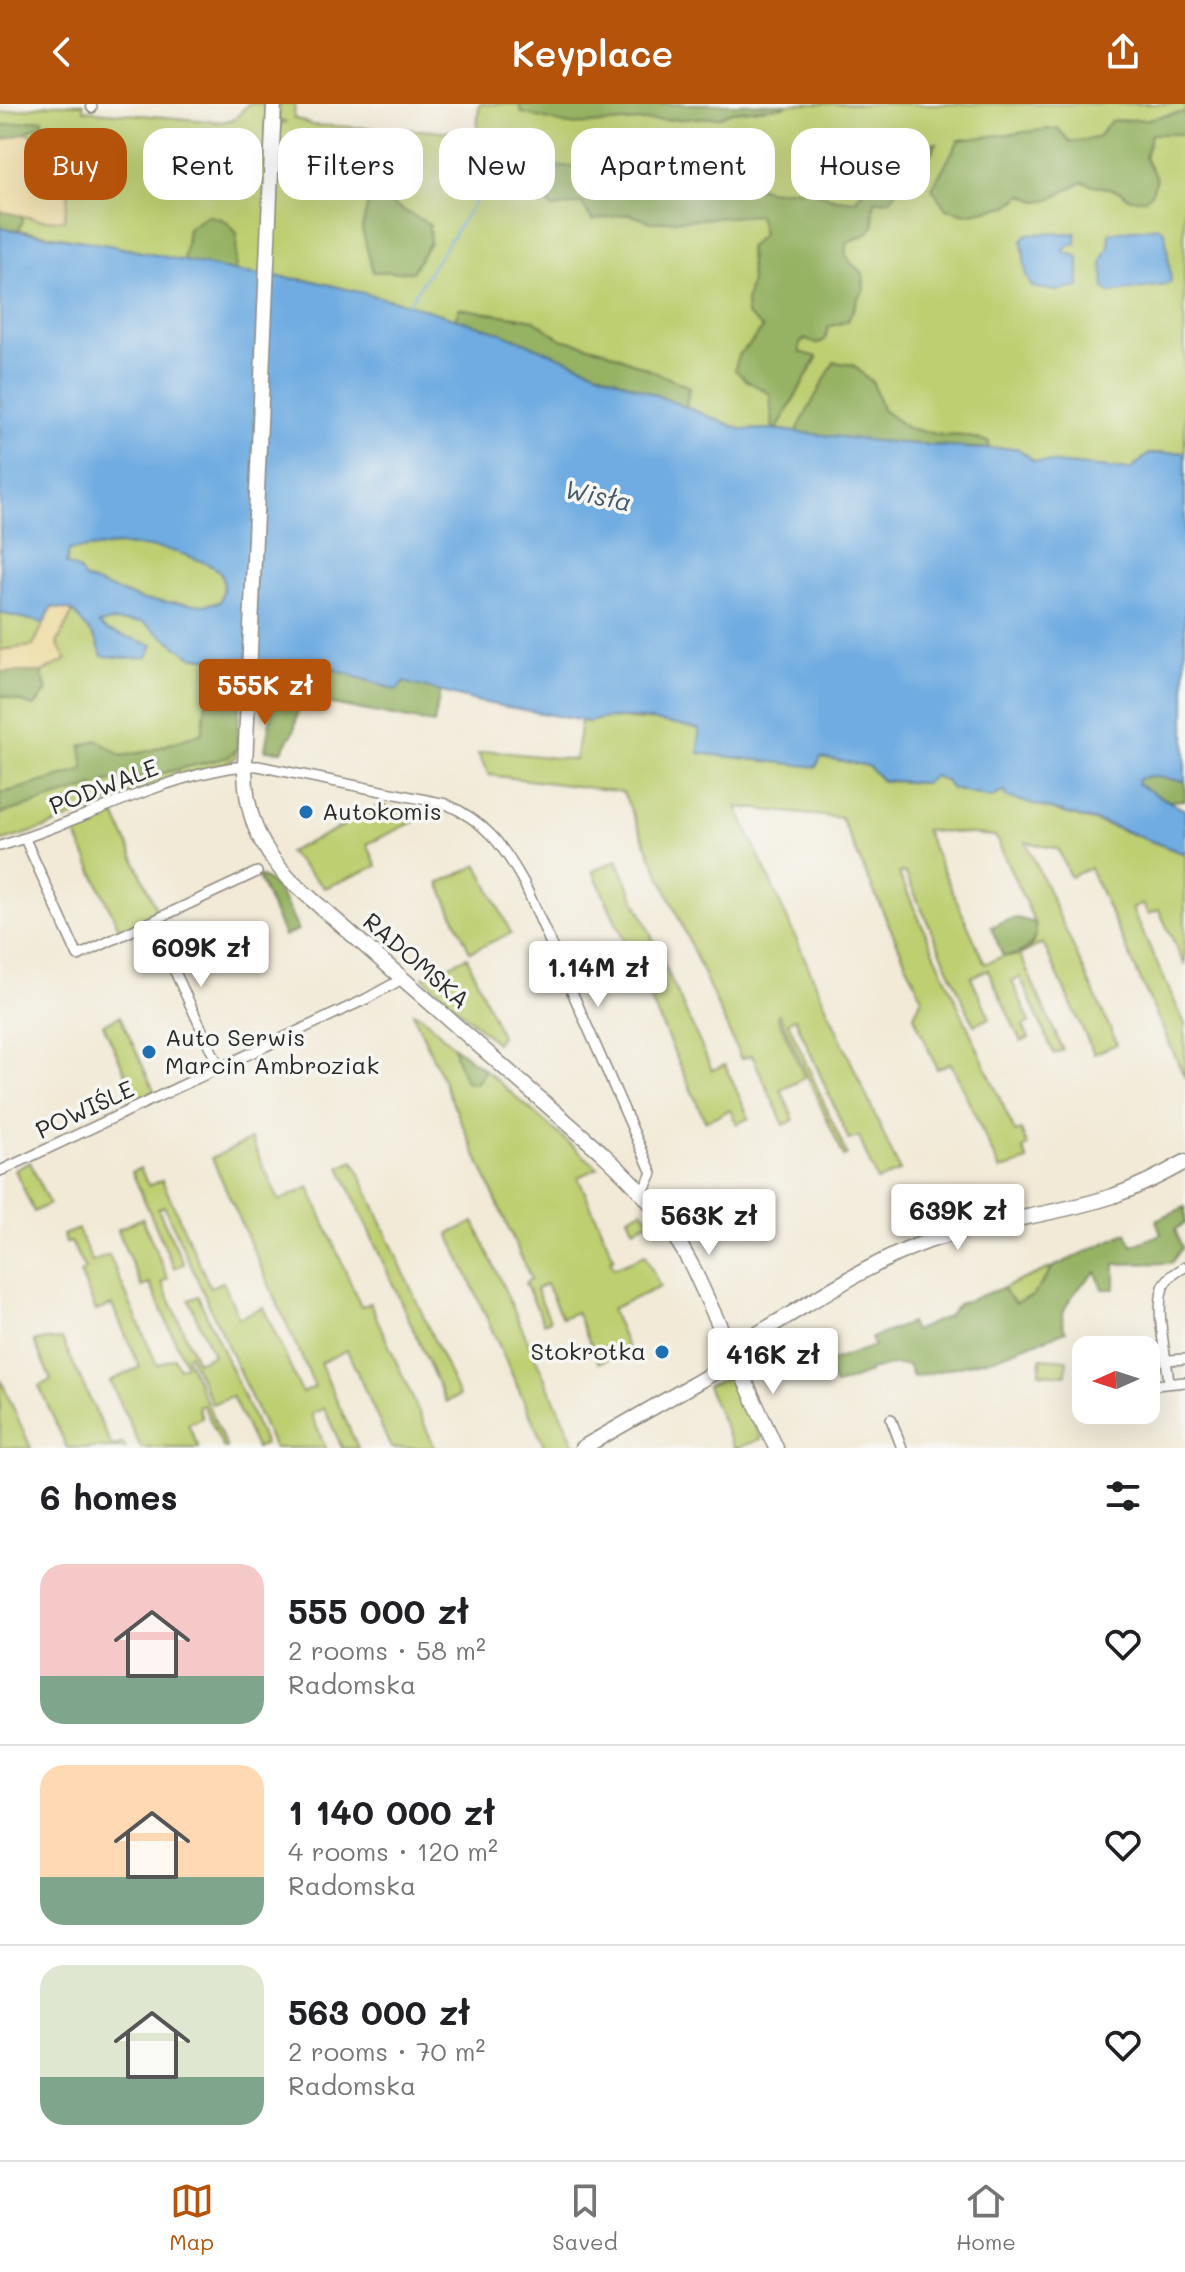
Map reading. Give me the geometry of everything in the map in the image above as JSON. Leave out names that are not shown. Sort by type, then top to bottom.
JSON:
[{"type":"main road","name":"RADOMSKA","points":[[274,104],[245,765],[249,811],[269,855],[291,881],[643,1192],[677,1238],[692,1266],[776,1448]]},
{"type":"main road","points":[[582,1448],[878,1264],[917,1246],[957,1233],[1114,1195],[1185,1162]]},
{"type":"street","name":"PODWALE","points":[[0,846],[25,839],[150,788],[245,765]]},
{"type":"street","points":[[245,765],[446,804],[467,814],[492,834],[524,883],[652,1173],[643,1192]]},
{"type":"street","name":"PODWALE","points":[[25,839],[78,956],[257,872]]},
{"type":"street","points":[[152,922],[220,1069]]},
{"type":"street","name":"POWIŚLE","points":[[0,1171],[220,1069],[402,979]]},
{"type":"street","points":[[1169,1383],[1168,1360],[1160,1324],[1164,1286],[1167,1280],[1185,1267]]},
{"type":"street","points":[[1168,1360],[1185,1359]]},
{"type":"street","points":[[1160,1384],[1185,1382]]},
{"type":"street","points":[[891,1419],[902,1448]]},
{"type":"green space","points":[[54,104],[83,104],[84,110],[222,122],[235,119],[248,104],[267,104],[265,132],[278,133],[278,200],[368,200],[362,229],[429,224],[389,200],[423,200],[423,130],[439,131],[439,200],[544,200],[553,208],[582,203],[592,220],[629,214],[652,222],[758,214],[763,234],[749,248],[751,281],[746,302],[747,314],[763,328],[738,355],[746,380],[770,394],[773,429],[743,430],[686,407],[689,387],[604,350],[561,339],[534,320],[459,308],[455,319],[314,281],[235,272],[237,233],[188,229],[184,261],[19,230],[23,220],[21,216],[64,220],[67,200],[127,200],[127,128],[34,128],[42,123],[0,126],[0,113]]},
{"type":"green space","points":[[280,104],[295,104],[294,118],[312,125],[374,128],[280,128],[281,123],[287,122],[279,121]]},
{"type":"green space","points":[[479,104],[519,104],[522,113],[720,117],[732,112],[785,104],[1185,104],[1185,112],[1111,121],[1097,138],[1070,142],[1008,206],[1023,195],[1037,201],[1051,199],[1082,182],[1122,192],[1130,199],[1151,134],[1184,134],[1185,452],[1149,454],[1130,470],[1034,461],[1017,448],[988,449],[989,442],[907,428],[882,410],[873,383],[853,365],[835,362],[796,432],[777,429],[817,358],[800,352],[800,343],[828,327],[848,321],[864,290],[863,274],[845,253],[848,242],[865,235],[874,226],[875,200],[930,200],[930,151],[936,144],[930,148],[930,128],[791,128],[791,190],[775,191],[775,128],[571,128],[571,181],[555,181],[555,128],[477,128]]},
{"type":"green space","points":[[519,104],[786,106],[732,112],[720,117],[568,125],[522,113]]},
{"type":"green space","points":[[1185,112],[1185,140],[1183,134],[1151,134],[1145,158],[1157,179],[1151,194],[1145,199],[1130,199],[1122,192],[1082,182],[1051,199],[1037,201],[1023,195],[1008,206],[966,214],[946,209],[932,188],[959,140],[1058,128],[1070,142],[1097,138],[1111,121]]},
{"type":"green space","points":[[43,119],[43,123],[34,128],[24,128],[24,133],[0,141],[0,126]]},
{"type":"green space","points":[[571,166],[571,200],[775,200],[775,191],[791,190],[791,200],[890,200],[875,201],[874,226],[865,235],[848,242],[845,253],[863,274],[864,290],[848,321],[828,327],[825,340],[818,344],[805,339],[800,343],[800,352],[817,357],[777,429],[773,429],[770,394],[735,370],[738,355],[763,328],[747,314],[746,302],[751,281],[749,247],[763,234],[758,215],[652,222],[629,214],[592,220],[582,203],[553,208],[544,200],[555,200],[555,167]]},
{"type":"green space","points":[[368,200],[389,200],[429,224],[430,242],[412,272],[373,272],[362,229]]},
{"type":"green space","points":[[0,211],[21,216],[23,220],[19,230],[0,228]]},
{"type":"green space","points":[[207,215],[224,220],[237,233],[235,272],[184,261],[188,229]]},
{"type":"green space","points":[[459,308],[534,320],[561,339],[604,350],[689,387],[686,407],[496,331],[455,319]]},
{"type":"green space","points":[[834,362],[853,365],[873,383],[882,410],[907,428],[989,442],[988,449],[796,432]]},
{"type":"green space","points":[[115,545],[166,550],[211,566],[223,578],[220,602],[203,605],[143,600],[85,579],[77,569],[66,565],[69,550]]},
{"type":"green space","points":[[73,611],[97,641],[147,657],[153,645],[108,631],[98,624],[111,621],[143,622],[191,656],[226,662],[224,688],[206,702],[202,733],[149,751],[121,756],[97,740],[81,746],[85,770],[0,794],[0,695],[35,706],[47,691],[41,672],[66,660],[57,644]]},
{"type":"green space","points":[[0,613],[44,623],[33,646],[0,650]]},
{"type":"green space","points":[[329,668],[396,690],[404,682],[440,691],[434,724],[301,698],[294,731],[282,751],[265,750],[279,669]]},
{"type":"green space","points":[[0,672],[41,672],[47,691],[34,706],[0,695]]},
{"type":"green space","points":[[224,688],[240,688],[237,749],[228,757],[146,777],[111,781],[0,814],[0,794],[84,770],[81,746],[98,740],[122,756],[149,751],[202,733],[206,702]]},
{"type":"green space","points":[[602,718],[663,721],[699,729],[700,753],[816,767],[821,757],[868,766],[882,781],[923,783],[934,776],[946,781],[952,789],[991,798],[1004,791],[1006,797],[1107,825],[1185,854],[1185,966],[1159,910],[1148,914],[1143,904],[1132,909],[1185,1024],[1185,1078],[1090,868],[1070,877],[1058,849],[1026,842],[1117,1044],[1094,1054],[1043,943],[1020,955],[1063,1050],[1054,1054],[1020,977],[1012,981],[1030,1022],[1023,1026],[1029,1038],[1021,1042],[988,970],[971,977],[990,1018],[974,1025],[905,872],[899,874],[1015,1132],[1021,1130],[1028,1146],[1023,1149],[1028,1161],[1000,1170],[951,1063],[937,1069],[914,1016],[922,998],[841,818],[737,807],[900,1171],[877,1181],[859,1137],[849,1140],[795,1018],[788,1022],[847,1155],[844,1157],[779,1014],[777,1016],[805,1078],[781,1090],[794,1120],[784,1125],[752,1055],[741,1059],[623,792],[489,775],[478,754],[492,751],[575,760],[581,721]],"holes":[[[925,830],[995,836],[1036,931],[1032,945],[1016,956],[1003,956],[985,964]]]},
{"type":"green space","points":[[237,749],[235,758],[228,762],[161,781],[45,828],[0,842],[0,814],[111,781],[146,777],[228,757]]},
{"type":"green space","points":[[1149,776],[1185,781],[1185,800],[1169,801],[1137,785],[1138,779]]},
{"type":"green space","points":[[381,805],[426,816],[367,844],[377,866],[325,888],[288,852],[343,826],[343,823]]},
{"type":"green space","points":[[114,812],[159,915],[121,933],[72,826]]},
{"type":"green space","points":[[617,860],[712,1070],[725,1065],[749,1118],[737,1124],[730,1110],[705,1121],[593,871]]},
{"type":"green space","points":[[478,865],[511,933],[470,952],[439,883]]},
{"type":"green space","points":[[257,875],[277,890],[298,930],[284,936]]},
{"type":"green space","points":[[1017,918],[1035,923],[1032,943],[1017,954],[1003,956],[991,927]]},
{"type":"green space","points":[[467,957],[501,1036],[496,1043],[423,977]]},
{"type":"green space","points":[[413,1013],[422,1016],[454,1047],[456,1058],[476,1083],[485,1070],[598,1168],[578,1177],[614,1258],[610,1260],[614,1268],[645,1255],[660,1287],[611,1309],[628,1349],[599,1363],[576,1312],[562,1318],[546,1284],[536,1289],[550,1320],[544,1323],[525,1283],[531,1279]]},
{"type":"green space","points":[[120,1016],[156,1095],[139,1103],[103,1024]]},
{"type":"green space","points":[[454,1047],[485,1070],[476,1084],[466,1082]]},
{"type":"green space","points":[[251,1139],[279,1201],[309,1187],[361,1307],[370,1303],[435,1448],[391,1448],[347,1350],[320,1363],[358,1448],[342,1448],[324,1408],[311,1414],[326,1448],[274,1448],[164,1206],[158,1209],[184,1264],[174,1268],[132,1172],[140,1168],[149,1186],[162,1180],[210,1287],[223,1282],[239,1318],[263,1307],[302,1393],[315,1387],[212,1158]]},
{"type":"green space","points":[[354,1161],[459,1396],[446,1402],[340,1167]]},
{"type":"green space","points":[[30,1162],[49,1204],[34,1212],[15,1170]]},
{"type":"green space","points":[[1185,1207],[1185,1224],[1175,1229],[1182,1248],[1171,1263],[1115,1264],[1115,1289],[1102,1289],[1096,1272],[1076,1291],[1065,1308],[1063,1324],[1066,1331],[994,1358],[913,1377],[908,1365],[892,1365],[869,1370],[869,1373],[835,1386],[826,1363],[874,1346],[871,1338],[910,1323],[914,1331],[948,1316],[958,1304],[1002,1288],[1015,1303],[1033,1296],[1053,1267],[1126,1233],[1132,1246],[1161,1234],[1156,1220]]},
{"type":"green space","points":[[642,1210],[651,1221],[633,1229],[628,1217]]},
{"type":"green space","points":[[142,1218],[168,1279],[162,1282],[197,1362],[213,1355],[189,1300],[198,1296],[265,1444],[256,1448],[232,1396],[212,1404],[189,1354],[186,1356],[227,1448],[223,1448],[203,1405],[198,1407],[202,1418],[188,1424],[199,1448],[141,1448],[110,1381],[140,1367],[112,1305],[96,1311],[80,1273],[85,1270],[71,1242],[66,1243],[63,1235],[78,1229],[92,1262],[109,1255],[157,1365],[174,1358],[179,1368],[186,1365],[150,1284],[142,1287],[117,1230]]},
{"type":"green space","points":[[474,1222],[574,1443],[566,1448],[545,1448],[449,1234]]},
{"type":"green space","points":[[1053,1267],[1033,1296],[1015,1304],[1002,1288]]},
{"type":"green space","points":[[62,1339],[112,1447],[123,1443],[126,1448],[67,1448],[39,1386],[51,1380],[34,1341]]},
{"type":"green space","points":[[1041,1358],[1067,1360],[1066,1375],[1040,1373]]},
{"type":"green space","points":[[0,1378],[31,1448],[0,1448]]},
{"type":"green space","points":[[728,1378],[735,1383],[761,1439],[738,1448],[734,1448],[707,1386]]},
{"type":"sand","points":[[24,133],[24,200],[67,200],[64,220],[42,220],[0,211],[0,141]]},
{"type":"sand","points":[[52,607],[73,611],[57,643],[66,660],[41,672],[0,672],[0,650],[33,646]]},
{"type":"water","points":[[1159,227],[1165,232],[1171,281],[1165,285],[1110,293],[1104,288],[1102,261],[1109,247],[1109,233]]},
{"type":"water","name":"Wisła","points":[[0,228],[108,245],[238,272],[314,281],[408,304],[496,331],[743,430],[771,429],[979,449],[1017,448],[1034,461],[1130,470],[1149,454],[1185,452],[1185,781],[1149,776],[1138,779],[1137,784],[1185,810],[1185,854],[1107,824],[1006,797],[1004,791],[991,798],[952,789],[946,781],[934,776],[924,783],[882,780],[868,766],[821,757],[816,767],[699,753],[699,729],[673,724],[629,718],[589,722],[480,702],[404,682],[397,690],[329,668],[279,669],[191,656],[143,622],[111,621],[99,624],[108,631],[153,645],[147,657],[102,656],[97,641],[73,611],[52,607],[44,623],[0,613]],"holes":[[[115,545],[175,552],[214,567],[224,583],[220,602],[203,605],[143,600],[85,579],[78,569],[66,564],[69,550]]]},
{"type":"water","points":[[1076,233],[1076,244],[1066,247],[1064,252],[1079,257],[1079,287],[1056,291],[1032,287],[1026,276],[1022,240],[1027,234]]},
{"type":"waterway","points":[[408,304],[476,200]]},
{"type":"place","name":"Autokomis","points":[[306,812]]},
{"type":"place","name":"Auto Serwis Marcin Ambroziak","points":[[149,1052]]},
{"type":"place","name":"Stokrotka","points":[[662,1352]]}]
